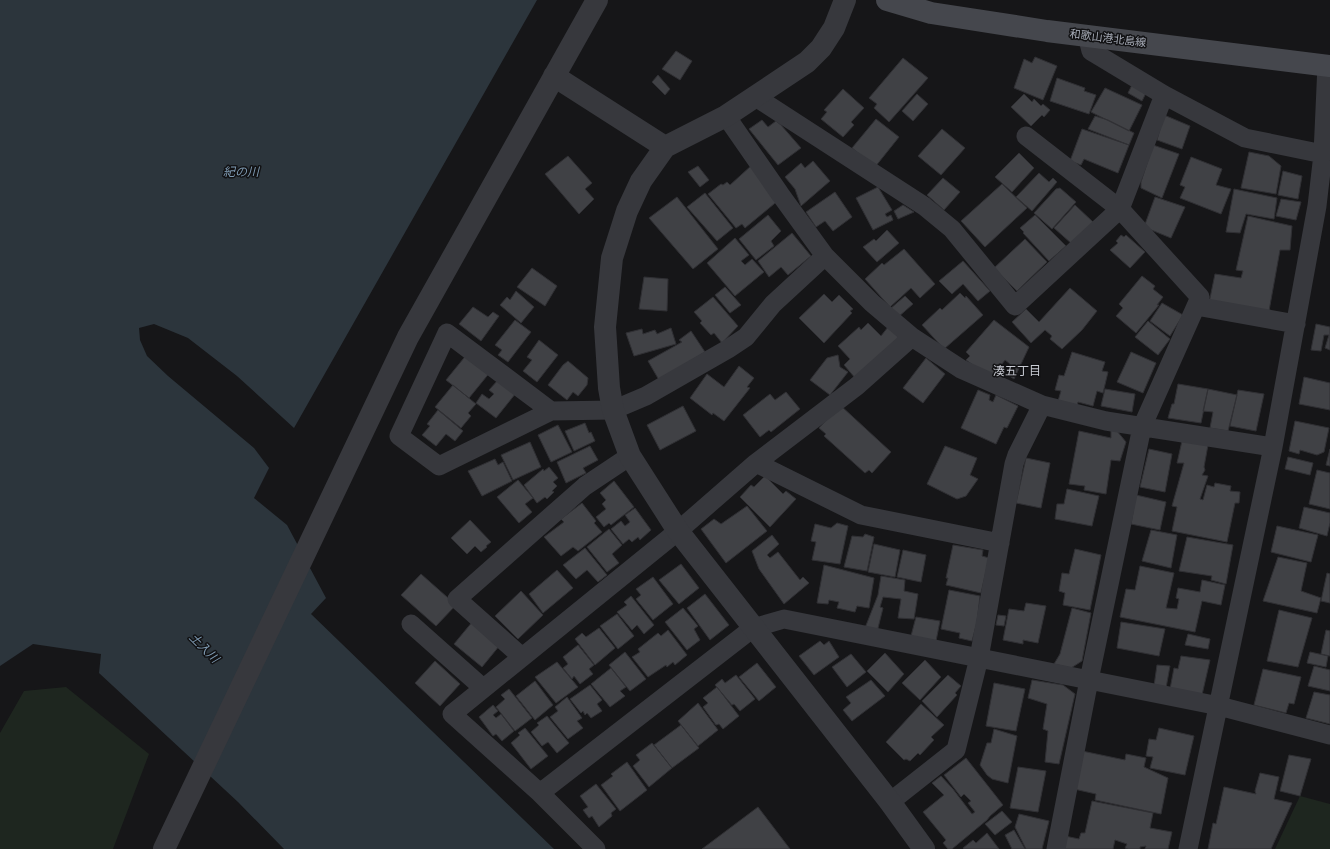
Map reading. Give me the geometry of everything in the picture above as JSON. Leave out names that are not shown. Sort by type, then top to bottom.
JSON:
[{"type":"main road","name":"和歌山港北島線","points":[[887,0],[931,13],[1087,35],[1328,65]]},
{"type":"street","points":[[164,849],[408,337],[597,0]]},
{"type":"street","points":[[845,0],[834,28],[821,48],[807,62],[726,116],[665,147],[641,181],[626,211],[612,258],[605,327],[609,388],[613,410],[630,456],[678,531],[890,802],[924,849]]},
{"type":"street","points":[[1087,35],[1091,51],[1164,95],[1245,138],[1323,154]]},
{"type":"street","points":[[1188,849],[1273,447],[1296,324],[1324,208],[1323,154],[1328,65]]},
{"type":"street","points":[[554,76],[665,147]]},
{"type":"street","points":[[754,96],[924,206],[952,229],[1016,306],[1120,209],[1164,95]]},
{"type":"street","points":[[726,116],[825,256],[872,303],[912,337],[961,369],[1042,405],[1106,421],[1273,447]]},
{"type":"street","points":[[1026,136],[1120,209],[1200,296],[1142,427],[1089,680],[1056,849]]},
{"type":"street","points":[[551,411],[447,333],[399,436],[439,466],[551,411],[613,410],[646,396],[746,337],[773,304],[825,256]]},
{"type":"street","points":[[1196,306],[1296,324]]},
{"type":"street","points":[[596,849],[540,793],[452,714],[678,531],[756,463],[857,386],[912,337]]},
{"type":"street","points":[[890,802],[956,750],[979,658],[1014,464],[1042,405]]},
{"type":"street","points":[[522,657],[457,599],[585,486],[630,456]]},
{"type":"street","points":[[756,463],[861,515],[1000,543]]},
{"type":"street","points":[[540,793],[753,628],[784,619],[1219,706],[1330,735]]},
{"type":"street","points":[[412,624],[483,688]]},
{"type":"shaded area","points":[[66,687],[149,754],[113,849],[0,849],[0,733],[24,691]]},
{"type":"shaded area","points":[[1300,796],[1330,804],[1330,849],[1275,849]]},
{"type":"water","name":"紀の川","points":[[0,0],[537,0],[294,428],[237,376],[188,338],[154,324],[139,328],[140,340],[147,356],[168,376],[254,448],[269,468],[254,498],[287,525],[326,598],[311,614],[554,849],[284,849],[238,802],[99,673],[101,654],[33,644],[0,666]]},
{"type":"building","points":[[676,51],[692,61],[680,80],[662,69]]},
{"type":"building","points":[[1035,57],[1057,66],[1043,100],[1014,88],[1024,59],[1032,63]]},
{"type":"building","points":[[903,58],[928,78],[889,122],[874,108],[877,104],[869,98]]},
{"type":"building","points":[[658,75],[670,89],[665,95],[652,82]]},
{"type":"building","points":[[1057,78],[1085,88],[1084,91],[1096,95],[1089,114],[1050,101]]},
{"type":"building","points":[[1132,85],[1146,93],[1142,101],[1128,93]]},
{"type":"building","points":[[1105,88],[1142,105],[1129,131],[1091,112]]},
{"type":"building","points":[[843,89],[864,108],[851,122],[854,125],[843,137],[821,119],[827,112],[824,110]]},
{"type":"building","points":[[917,94],[928,104],[913,121],[902,111]]},
{"type":"building","points":[[1024,94],[1032,102],[1034,99],[1041,106],[1043,104],[1050,110],[1044,117],[1042,115],[1031,126],[1011,107]]},
{"type":"building","points":[[1164,115],[1190,126],[1182,149],[1157,140]]},
{"type":"building","points":[[1095,116],[1108,120],[1134,133],[1129,145],[1088,129]]},
{"type":"building","points":[[876,119],[899,137],[875,167],[852,148]]},
{"type":"building","points":[[762,120],[768,127],[776,121],[801,148],[778,165],[749,129]]},
{"type":"building","points":[[942,129],[965,148],[941,175],[918,156]]},
{"type":"building","points":[[1082,129],[1129,145],[1118,173],[1084,159],[1081,165],[1070,161]]},
{"type":"building","points":[[1153,145],[1179,154],[1162,198],[1141,188],[1141,182]]},
{"type":"building","points":[[1249,152],[1269,156],[1281,166],[1276,194],[1241,188]]},
{"type":"building","points":[[1019,153],[1034,168],[1012,192],[995,177]]},
{"type":"building","points":[[568,156],[592,183],[585,189],[594,199],[579,214],[545,174]]},
{"type":"building","points":[[1191,157],[1222,169],[1216,185],[1231,189],[1221,214],[1180,198],[1185,187],[1180,185]]},
{"type":"building","points":[[813,161],[830,181],[801,206],[795,189],[785,177],[801,163],[805,168]]},
{"type":"building","points":[[752,165],[780,199],[745,228],[742,224],[736,228],[708,194],[721,184],[723,185],[727,182],[730,185]]},
{"type":"building","points":[[698,166],[709,180],[700,187],[688,172]]},
{"type":"building","points":[[1283,171],[1302,176],[1298,199],[1278,195]]},
{"type":"building","points":[[1039,173],[1049,182],[1053,178],[1057,182],[1032,211],[1016,197]]},
{"type":"building","points":[[943,178],[960,192],[944,210],[927,195]]},
{"type":"building","points":[[1002,184],[1027,208],[985,247],[961,221]]},
{"type":"building","points":[[878,187],[892,210],[885,214],[887,217],[891,215],[893,220],[873,230],[856,198]]},
{"type":"building","points":[[1060,188],[1076,202],[1052,229],[1034,213],[1056,189]]},
{"type":"building","points":[[1234,189],[1277,198],[1274,219],[1246,214],[1240,233],[1226,232]]},
{"type":"building","points":[[835,192],[852,217],[833,231],[825,221],[816,227],[806,212]]},
{"type":"building","points":[[705,193],[733,228],[717,241],[687,207]]},
{"type":"building","points":[[677,197],[718,249],[693,269],[649,218]]},
{"type":"building","points":[[1155,197],[1185,207],[1171,238],[1144,227]]},
{"type":"building","points":[[1281,199],[1301,202],[1296,220],[1276,216]]},
{"type":"building","points":[[903,205],[914,212],[898,219],[894,211]]},
{"type":"building","points":[[1075,205],[1093,222],[1072,244],[1054,228]]},
{"type":"building","points":[[768,215],[781,231],[771,241],[774,246],[756,260],[739,239]]},
{"type":"building","points":[[1035,215],[1066,246],[1049,261],[1020,228]]},
{"type":"building","points":[[1248,216],[1292,226],[1290,250],[1280,250],[1269,311],[1209,303],[1215,274],[1241,278],[1243,271],[1236,270]]},
{"type":"building","points":[[887,230],[899,243],[877,262],[863,247],[874,239],[876,241]]},
{"type":"building","points":[[792,233],[811,256],[788,275],[781,267],[769,277],[758,261]]},
{"type":"building","points":[[1121,235],[1124,237],[1126,235],[1145,252],[1130,268],[1110,250],[1118,243],[1116,241]]},
{"type":"building","points":[[735,238],[749,255],[741,261],[745,265],[752,259],[764,272],[735,296],[707,263]]},
{"type":"building","points":[[1025,239],[1047,262],[1017,291],[994,268]]},
{"type":"building","points":[[904,249],[935,284],[920,298],[911,288],[890,307],[865,279],[882,263],[884,265]]},
{"type":"building","points":[[963,261],[990,291],[978,301],[963,284],[952,294],[939,281]]},
{"type":"building","points":[[532,268],[557,286],[545,306],[517,287]]},
{"type":"building","points":[[1142,276],[1155,286],[1153,289],[1163,297],[1157,305],[1159,305],[1136,333],[1116,316],[1123,308],[1119,304]]},
{"type":"building","points":[[644,277],[668,279],[667,311],[639,309]]},
{"type":"building","points":[[725,287],[741,305],[730,313],[715,295]]},
{"type":"building","points":[[1070,288],[1097,311],[1082,330],[1062,349],[1050,339],[1052,336],[1045,330],[1031,343],[1012,322],[1026,309],[1039,322]]},
{"type":"building","points":[[516,291],[534,307],[521,323],[500,305],[507,297],[510,300]]},
{"type":"building","points":[[960,293],[965,298],[966,296],[983,315],[944,349],[922,325],[940,308],[942,310]]},
{"type":"building","points":[[824,294],[832,302],[839,295],[853,309],[850,311],[852,313],[824,343],[799,318]]},
{"type":"building","points":[[905,296],[913,304],[897,318],[890,309]]},
{"type":"building","points":[[713,297],[738,326],[722,343],[714,333],[711,335],[700,323],[702,321],[694,312]]},
{"type":"building","points":[[1162,303],[1183,315],[1170,336],[1150,321]]},
{"type":"building","points":[[473,307],[488,317],[493,312],[499,316],[481,341],[459,324]]},
{"type":"building","points":[[515,320],[531,332],[508,362],[498,355],[502,350],[495,345]]},
{"type":"building","points":[[994,320],[1029,347],[1014,379],[1008,375],[1010,364],[1005,360],[993,376],[988,376],[966,360],[970,356],[966,352]]},
{"type":"building","points":[[1148,321],[1170,339],[1158,355],[1135,337]]},
{"type":"building","points":[[868,323],[881,336],[888,327],[898,335],[899,345],[856,379],[844,365],[850,359],[838,346],[859,327],[861,330]]},
{"type":"building","points":[[1316,324],[1330,327],[1330,350],[1325,348],[1329,335],[1324,335],[1321,351],[1311,350]]},
{"type":"building","points":[[671,328],[676,344],[634,356],[626,333],[642,329],[643,334],[655,330],[657,334]]},
{"type":"building","points":[[691,331],[705,352],[659,380],[648,361],[682,342],[679,340]]},
{"type":"building","points":[[539,340],[558,355],[537,382],[523,371],[532,360],[527,357]]},
{"type":"building","points":[[1072,352],[1105,362],[1102,371],[1108,372],[1103,393],[1097,391],[1093,406],[1078,402],[1077,406],[1058,401],[1061,391],[1055,390],[1059,375],[1064,376]]},
{"type":"building","points":[[1131,352],[1156,363],[1143,393],[1117,382]]},
{"type":"building","points":[[468,353],[491,371],[469,398],[446,380]]},
{"type":"building","points":[[838,355],[840,367],[848,372],[830,395],[810,380],[827,358]]},
{"type":"building","points":[[926,358],[945,374],[923,403],[903,388]]},
{"type":"building","points":[[568,361],[588,378],[587,385],[578,396],[573,392],[567,400],[548,385],[563,365]]},
{"type":"building","points":[[739,366],[754,378],[747,387],[750,388],[724,421],[713,413],[712,415],[690,398],[707,374],[724,387]]},
{"type":"building","points":[[1304,377],[1330,383],[1330,410],[1299,404]]},
{"type":"building","points":[[498,380],[516,393],[496,418],[476,403],[482,394],[489,399],[494,394],[489,390]]},
{"type":"building","points":[[1178,384],[1208,389],[1201,423],[1168,418],[1172,404],[1174,404]]},
{"type":"building","points":[[453,385],[476,404],[468,413],[471,416],[461,428],[435,407]]},
{"type":"building","points":[[1105,389],[1135,394],[1132,412],[1101,406]]},
{"type":"building","points":[[1208,389],[1237,395],[1228,431],[1210,428],[1213,412],[1203,411]]},
{"type":"building","points":[[978,390],[990,395],[989,400],[993,402],[996,395],[1018,406],[1007,428],[1004,427],[996,444],[961,428]]},
{"type":"building","points":[[1238,390],[1264,394],[1256,431],[1230,426]]},
{"type":"building","points":[[786,392],[800,409],[771,432],[769,430],[760,437],[743,415],[770,394],[775,400]]},
{"type":"building","points":[[840,405],[891,452],[872,473],[869,470],[865,473],[824,436],[826,434],[819,428]]},
{"type":"building","points":[[683,406],[696,431],[660,450],[647,425]]},
{"type":"building","points":[[438,410],[463,431],[455,441],[446,434],[436,446],[422,435],[430,426],[427,424]]},
{"type":"building","points":[[1295,421],[1329,428],[1324,452],[1317,455],[1300,450],[1299,454],[1289,451]]},
{"type":"building","points":[[585,423],[589,433],[591,432],[595,441],[574,451],[565,431]]},
{"type":"building","points":[[558,425],[572,452],[551,462],[538,435]]},
{"type":"building","points":[[1111,430],[1117,431],[1126,442],[1120,461],[1111,460],[1106,494],[1084,490],[1085,486],[1069,484],[1079,431],[1111,438]]},
{"type":"building","points":[[1182,441],[1208,445],[1204,467],[1205,470],[1202,475],[1208,476],[1200,499],[1203,500],[1207,485],[1214,487],[1215,483],[1231,486],[1230,491],[1240,492],[1239,503],[1235,503],[1227,542],[1172,531],[1177,507],[1172,506],[1184,463],[1177,463]]},
{"type":"building","points":[[530,442],[541,467],[513,480],[501,455]]},
{"type":"building","points":[[590,446],[598,460],[583,468],[586,473],[566,483],[557,462]]},
{"type":"building","points":[[945,446],[977,458],[970,475],[978,479],[966,496],[957,499],[927,484]]},
{"type":"building","points":[[1149,449],[1172,454],[1165,492],[1140,487]]},
{"type":"building","points":[[1330,449],[1330,466],[1326,465]]},
{"type":"building","points":[[1288,457],[1313,463],[1310,475],[1285,469]]},
{"type":"building","points":[[1026,458],[1050,463],[1041,508],[1016,503]]},
{"type":"building","points":[[495,459],[498,465],[503,462],[512,481],[482,496],[468,471]]},
{"type":"building","points":[[549,467],[558,478],[553,482],[557,486],[552,491],[554,492],[547,499],[545,497],[537,503],[524,485],[543,469],[544,471]]},
{"type":"building","points":[[1317,470],[1330,473],[1330,509],[1309,504]]},
{"type":"building","points":[[765,476],[783,494],[786,491],[796,499],[770,527],[740,497],[751,485],[754,487]]},
{"type":"building","points":[[518,480],[533,498],[525,504],[532,512],[519,523],[497,497]]},
{"type":"building","points":[[614,481],[634,507],[611,525],[609,523],[604,527],[596,517],[606,509],[602,504],[606,500],[600,493]]},
{"type":"building","points":[[1067,489],[1099,496],[1092,526],[1055,519],[1057,504],[1064,504]]},
{"type":"building","points":[[1136,495],[1166,502],[1160,530],[1131,524]]},
{"type":"building","points":[[582,503],[596,521],[594,523],[602,532],[578,551],[573,547],[561,556],[544,537],[564,522],[561,519]]},
{"type":"building","points":[[747,506],[767,531],[726,563],[701,529],[714,519],[721,524]]},
{"type":"building","points":[[1304,507],[1330,513],[1330,523],[1327,536],[1299,528]]},
{"type":"building","points":[[635,508],[651,530],[640,540],[638,537],[632,542],[629,539],[623,544],[611,529],[621,521],[625,526],[630,522],[625,515]]},
{"type":"building","points":[[470,520],[491,542],[481,552],[475,546],[467,554],[451,538]]},
{"type":"building","points":[[837,523],[848,526],[840,564],[812,560],[816,542],[811,541],[815,524],[831,528]]},
{"type":"building","points":[[1277,526],[1318,535],[1311,562],[1271,552]]},
{"type":"building","points":[[609,529],[622,545],[612,554],[619,563],[607,572],[587,547]]},
{"type":"building","points":[[1151,530],[1177,535],[1171,568],[1142,561]]},
{"type":"building","points":[[865,534],[874,537],[867,571],[844,567],[852,536],[863,537]]},
{"type":"building","points":[[772,535],[779,544],[767,555],[770,558],[778,552],[800,580],[803,577],[809,583],[784,604],[759,569],[752,551]]},
{"type":"building","points":[[1187,537],[1233,545],[1226,584],[1211,580],[1212,576],[1179,571]]},
{"type":"building","points":[[874,544],[900,550],[895,577],[868,572]]},
{"type":"building","points":[[953,545],[983,550],[982,556],[989,558],[981,593],[946,585],[948,578],[946,578]]},
{"type":"building","points":[[585,548],[607,575],[598,582],[587,570],[576,579],[563,565]]},
{"type":"building","points":[[1075,549],[1101,555],[1090,610],[1063,605],[1065,593],[1059,591],[1062,573],[1069,574]]},
{"type":"building","points":[[903,550],[926,555],[921,582],[897,577]]},
{"type":"building","points":[[1278,557],[1307,563],[1301,591],[1321,598],[1317,613],[1263,601]]},
{"type":"building","points":[[681,564],[699,588],[679,604],[659,580]]},
{"type":"building","points":[[824,565],[874,578],[869,608],[857,606],[855,612],[837,608],[839,602],[829,600],[828,604],[817,603]]},
{"type":"building","points":[[1140,566],[1174,573],[1166,608],[1177,609],[1179,599],[1176,598],[1178,588],[1200,592],[1202,580],[1225,585],[1221,605],[1202,601],[1195,632],[1120,617],[1126,589],[1135,590]]},
{"type":"building","points":[[557,570],[573,588],[543,613],[529,594]]},
{"type":"building","points":[[1327,573],[1330,574],[1330,603],[1321,601]]},
{"type":"building","points":[[421,574],[456,605],[436,626],[401,595]]},
{"type":"building","points":[[881,576],[905,580],[904,591],[918,594],[914,619],[898,618],[901,599],[883,597],[880,607],[883,608],[877,632],[865,628],[878,595]]},
{"type":"building","points":[[653,577],[673,604],[653,620],[636,599],[641,595],[636,589]]},
{"type":"building","points":[[949,590],[980,596],[977,622],[972,641],[959,638],[960,633],[941,629]]},
{"type":"building","points":[[521,591],[543,615],[518,639],[495,616]]},
{"type":"building","points":[[705,594],[729,625],[710,640],[687,608]]},
{"type":"building","points":[[631,596],[654,625],[644,634],[637,625],[632,630],[617,612],[627,605],[624,602]]},
{"type":"building","points":[[1026,603],[1046,606],[1038,643],[1023,640],[1023,644],[1003,640],[1009,609],[1024,611]]},
{"type":"building","points":[[683,608],[698,626],[694,629],[700,640],[687,650],[665,622]]},
{"type":"building","points":[[1072,608],[1091,613],[1082,661],[1071,668],[1054,664],[1060,654]]},
{"type":"building","points":[[1279,610],[1312,618],[1298,667],[1267,661]]},
{"type":"building","points":[[617,614],[634,636],[618,649],[600,626]]},
{"type":"building","points":[[998,615],[1006,616],[1004,626],[996,625]]},
{"type":"building","points":[[916,617],[940,621],[936,641],[911,636]]},
{"type":"building","points":[[473,621],[500,645],[482,667],[454,644]]},
{"type":"building","points":[[1121,622],[1165,629],[1159,656],[1117,648]]},
{"type":"building","points":[[599,628],[615,648],[595,665],[575,639],[582,633],[586,637]]},
{"type":"building","points":[[668,630],[687,655],[675,665],[673,662],[667,667],[666,665],[648,677],[632,657],[640,652],[638,649],[658,633],[661,636]]},
{"type":"building","points":[[1326,630],[1330,631],[1330,656],[1321,654]]},
{"type":"building","points":[[1188,634],[1210,639],[1208,649],[1185,645]]},
{"type":"building","points":[[820,641],[824,645],[829,641],[839,657],[814,675],[799,656]]},
{"type":"building","points":[[578,645],[594,665],[589,669],[593,674],[580,684],[574,676],[572,679],[563,668],[568,664],[563,657]]},
{"type":"building","points":[[625,652],[646,679],[630,691],[609,665]]},
{"type":"building","points":[[1310,652],[1328,656],[1326,667],[1307,663]]},
{"type":"building","points":[[885,653],[904,674],[888,692],[867,671]]},
{"type":"building","points":[[851,654],[866,672],[847,687],[832,667]]},
{"type":"building","points":[[1181,656],[1210,660],[1202,695],[1170,689],[1174,668],[1178,669]]},
{"type":"building","points":[[925,660],[941,677],[920,700],[902,683]]},
{"type":"building","points":[[435,661],[460,684],[440,706],[415,683]]},
{"type":"building","points":[[557,662],[578,687],[556,703],[535,677]]},
{"type":"building","points":[[757,663],[776,687],[759,701],[739,677]]},
{"type":"building","points":[[1157,665],[1170,666],[1166,688],[1154,686]]},
{"type":"building","points":[[1314,666],[1330,670],[1330,691],[1308,686]]},
{"type":"building","points":[[611,668],[626,687],[620,691],[625,696],[610,707],[591,684]]},
{"type":"building","points":[[1263,669],[1301,677],[1294,704],[1289,703],[1286,713],[1254,705]]},
{"type":"building","points":[[736,675],[755,699],[740,711],[734,704],[732,705],[715,685],[722,679],[725,683]]},
{"type":"building","points":[[948,675],[961,686],[955,693],[957,695],[937,717],[922,701]]},
{"type":"building","points":[[871,680],[885,696],[852,721],[843,710],[851,703],[846,697]]},
{"type":"building","points":[[1032,680],[1063,685],[1075,694],[1059,764],[1045,762],[1048,731],[1043,729],[1047,704],[1028,698]]},
{"type":"building","points":[[535,681],[553,705],[535,720],[516,696]]},
{"type":"building","points":[[994,683],[1025,689],[1016,731],[986,726]]},
{"type":"building","points":[[590,685],[602,700],[597,704],[602,711],[591,718],[587,713],[585,715],[583,711],[581,713],[570,699]]},
{"type":"building","points":[[717,687],[739,716],[723,729],[719,724],[716,725],[703,707],[708,703],[703,698]]},
{"type":"building","points":[[509,689],[532,718],[515,731],[496,707],[505,699],[501,695]]},
{"type":"building","points":[[1314,692],[1330,695],[1330,724],[1306,718]]},
{"type":"building","points":[[567,697],[582,718],[577,721],[583,728],[568,739],[550,717],[558,711],[555,707]]},
{"type":"building","points":[[698,703],[718,730],[698,746],[678,721]]},
{"type":"building","points":[[921,704],[944,725],[931,737],[934,740],[920,755],[918,753],[910,761],[906,759],[904,760],[886,742]]},
{"type":"building","points":[[493,705],[498,711],[493,715],[496,718],[501,714],[514,731],[502,741],[496,734],[493,736],[479,717]]},
{"type":"building","points":[[547,716],[569,743],[557,753],[548,742],[542,746],[531,732],[539,725],[537,723]]},
{"type":"building","points":[[681,725],[699,748],[672,768],[654,745]]},
{"type":"building","points":[[525,728],[548,756],[531,769],[511,743],[520,735],[518,733]]},
{"type":"building","points":[[1159,728],[1194,736],[1185,775],[1150,768],[1153,757],[1146,756],[1149,739],[1156,740]]},
{"type":"building","points":[[994,729],[1017,736],[1008,783],[992,779],[980,765],[987,743],[991,743]]},
{"type":"building","points":[[652,743],[672,768],[649,787],[633,766],[640,760],[636,755]]},
{"type":"building","points":[[1082,751],[1125,760],[1126,754],[1146,758],[1144,767],[1168,778],[1161,814],[1095,800],[1096,794],[1074,789]]},
{"type":"building","points":[[1289,755],[1311,759],[1300,796],[1280,791]]},
{"type":"building","points":[[966,758],[1003,805],[952,849],[948,849],[943,843],[946,840],[923,812],[944,795],[932,783],[941,776],[972,814],[975,812],[968,803],[971,801],[964,794],[961,797],[944,775]]},
{"type":"building","points":[[627,762],[647,790],[620,811],[601,785],[613,776],[611,774]]},
{"type":"building","points":[[1018,767],[1046,771],[1038,812],[1010,808]]},
{"type":"building","points":[[1260,773],[1279,777],[1274,799],[1292,803],[1271,849],[1208,849],[1213,823],[1216,824],[1224,787],[1256,794],[1255,791]]},
{"type":"building","points":[[596,784],[616,809],[611,813],[612,816],[599,827],[592,816],[589,818],[583,810],[588,807],[580,796]]},
{"type":"building","points":[[1092,801],[1153,813],[1150,828],[1172,832],[1168,849],[1145,849],[1146,846],[1140,847],[1140,849],[1128,849],[1125,848],[1127,844],[1115,840],[1113,849],[1062,849],[1065,836],[1079,839],[1081,833],[1085,833]]},
{"type":"building","points":[[758,807],[790,849],[702,849]]},
{"type":"building","points":[[1002,811],[1012,822],[995,835],[985,824]]},
{"type":"building","points":[[1019,814],[1049,821],[1042,849],[1026,849],[1015,827]]},
{"type":"building","points":[[1014,830],[1025,849],[1012,849],[1005,835]]},
{"type":"building","points":[[987,833],[999,849],[963,848],[973,840],[976,843]]},
{"type":"district","name":"湊五丁目","points":[[1017,371]]},
{"type":"water label","name":"土入川","points":[[204,648]]}]
